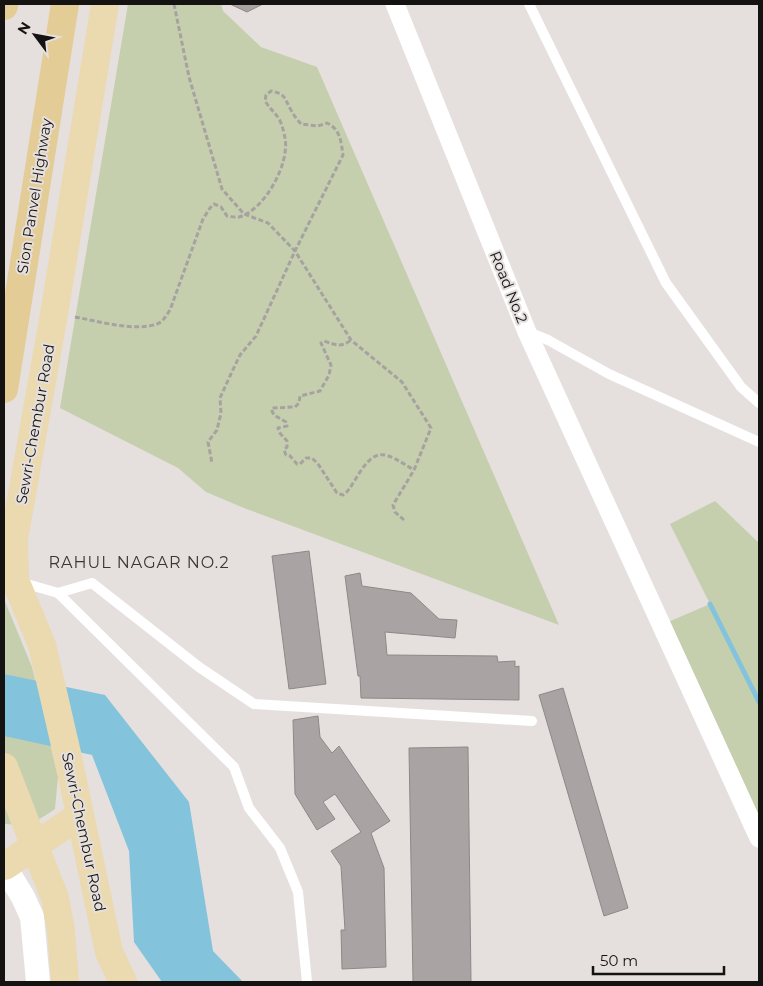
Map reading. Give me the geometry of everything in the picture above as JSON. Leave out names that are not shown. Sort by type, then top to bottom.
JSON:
[{"type":"highway","name":"Sion Panvel Highway","points":[[4,388],[65,4]]},
{"type":"main road","name":"Sewri-Chembur Road","points":[[105,4],[54,314],[14,539],[15,580],[42,645],[109,952],[123,982]]},
{"type":"main road","points":[[4,536],[15,580]]},
{"type":"main road","points":[[4,767],[46,872],[57,906],[65,982]]},
{"type":"main road","points":[[4,866],[80,815]]},
{"type":"street","name":"Road No.2","points":[[394,4],[527,332]]},
{"type":"street","points":[[527,332],[759,838]]},
{"type":"street","points":[[4,866],[23,897],[32,917],[38,982]]},
{"type":"lane","points":[[529,4],[666,283],[741,387],[759,403]]},
{"type":"lane","name":"Road No.2","points":[[527,332],[548,340],[609,374],[759,442]]},
{"type":"lane","points":[[15,580],[58,593],[234,767],[249,808],[280,848],[298,892],[307,982]]},
{"type":"lane","points":[[58,593],[92,583],[199,667],[254,704],[532,721]]},
{"type":"path","points":[[174,4],[189,77],[222,189],[244,214],[268,223],[295,251],[352,340],[402,382],[430,428],[414,470],[394,505],[395,512],[404,520]]},
{"type":"path","points":[[54,314],[135,327],[157,324],[165,318],[170,310],[203,219],[210,208],[214,204],[220,207],[227,216],[237,217],[259,204],[276,182],[284,161],[286,139],[278,117],[265,101],[266,95],[271,91],[280,92],[301,124],[318,126],[327,122],[334,126],[340,138],[343,155],[295,251],[256,336],[240,355],[220,398],[221,413],[217,430],[208,442],[212,464]]},
{"type":"path","points":[[352,340],[345,345],[336,345],[324,341],[321,343],[331,365],[329,375],[320,391],[300,396],[299,403],[295,406],[272,408],[274,415],[286,422],[287,426],[278,428],[287,441],[287,447],[284,450],[286,455],[290,456],[297,464],[300,464],[306,458],[312,458],[318,464],[337,494],[342,495],[348,492],[364,465],[370,459],[380,454],[389,455],[414,470]]},
{"type":"green space","points":[[128,4],[221,4],[223,11],[261,47],[317,67],[559,625],[244,508],[206,492],[178,468],[60,408]]},
{"type":"green space","points":[[715,501],[759,543],[759,840],[661,625],[710,604],[670,524]]},
{"type":"green space","points":[[4,599],[32,667],[58,777],[55,809],[37,820],[25,824],[4,824]]},
{"type":"water","points":[[4,674],[105,695],[189,802],[213,951],[243,982],[162,982],[134,942],[129,851],[92,755],[4,736]]},
{"type":"building","points":[[230,4],[263,4],[247,12]]},
{"type":"building","points":[[309,551],[326,684],[289,689],[272,556]]},
{"type":"building","points":[[360,573],[362,586],[411,593],[439,619],[457,620],[455,638],[385,632],[387,655],[497,656],[498,662],[515,661],[515,667],[519,666],[519,700],[361,698],[360,676],[358,676],[345,576]]},
{"type":"building","points":[[563,688],[628,908],[604,916],[539,695]]},
{"type":"building","points":[[318,716],[320,737],[332,753],[339,746],[390,821],[371,833],[384,868],[386,967],[342,969],[341,930],[345,930],[341,866],[331,851],[361,832],[335,794],[323,802],[335,819],[317,830],[295,794],[293,720]]},
{"type":"building","points":[[468,747],[471,982],[413,982],[409,748]]},
{"type":"waterway","points":[[710,604],[759,702]]},
{"type":"district","name":"RAHUL NAGAR NO.2","points":[[139,562]]}]
